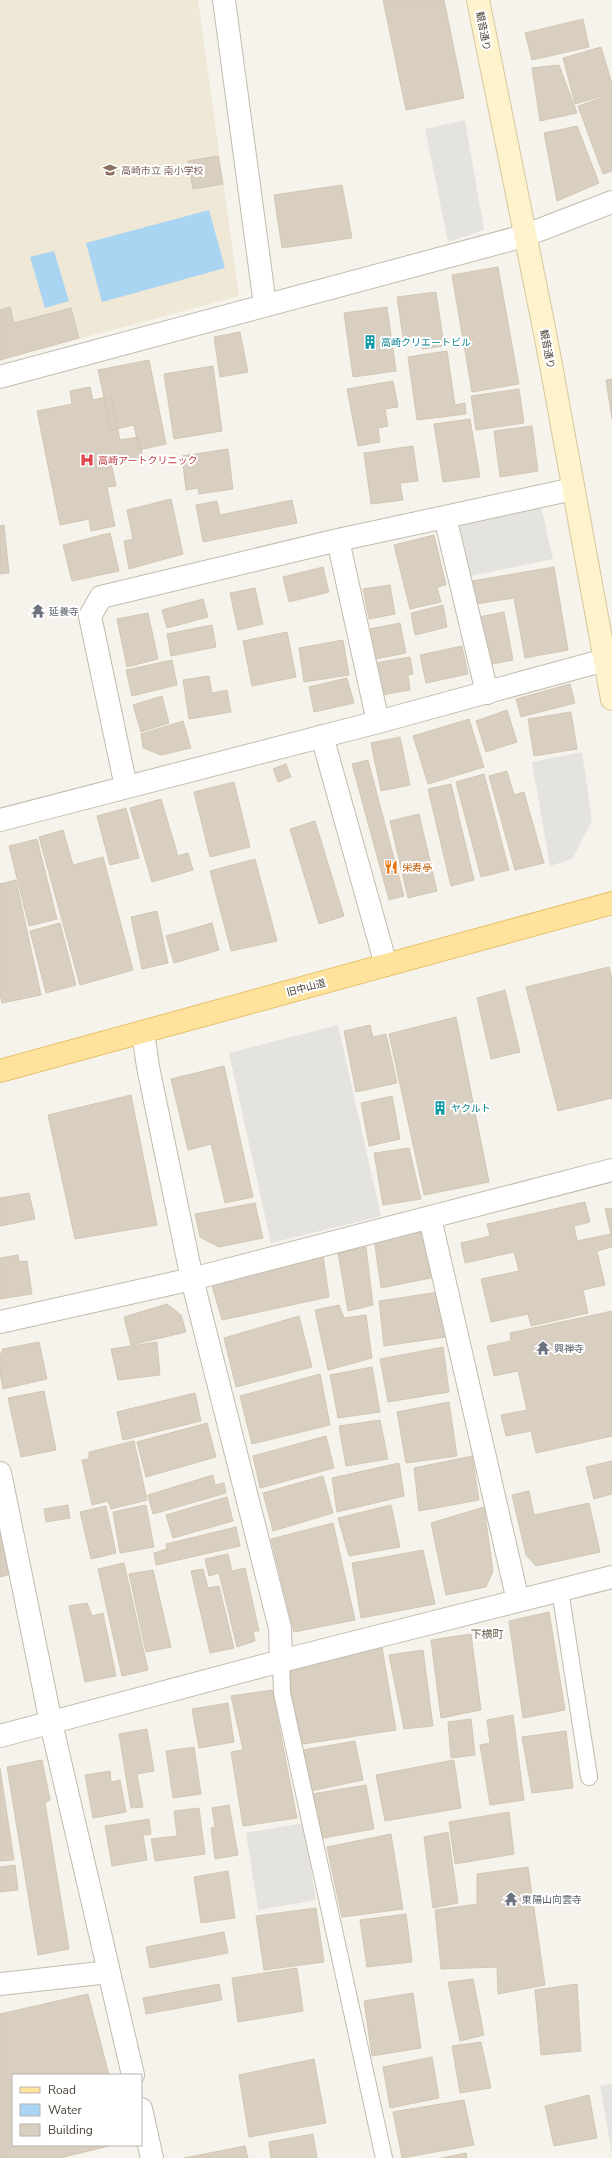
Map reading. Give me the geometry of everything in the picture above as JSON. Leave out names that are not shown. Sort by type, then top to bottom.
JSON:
[{"type":"main road","name":"旧中山道","points":[[0,1071],[612,903]]},
{"type":"street","points":[[224,0],[265,305]]},
{"type":"street","name":"観音通り","points":[[478,0],[524,236],[546,338],[573,489],[608,659],[612,699]]},
{"type":"street","points":[[0,377],[524,236],[612,202]]},
{"type":"street","points":[[126,787],[90,616],[101,597],[338,540],[573,489]]},
{"type":"street","points":[[445,517],[487,693]]},
{"type":"street","points":[[338,540],[378,722]]},
{"type":"street","points":[[0,820],[378,722],[608,659]]},
{"type":"street","points":[[322,736],[386,965]]},
{"type":"street","points":[[143,1032],[148,1067],[192,1279],[280,1628],[281,1661]]},
{"type":"street","points":[[0,1322],[192,1279],[612,1170]]},
{"type":"street","points":[[430,1218],[518,1601]]},
{"type":"street","points":[[0,1472],[51,1723],[133,2074]]},
{"type":"street","points":[[0,1736],[281,1661],[612,1577]]},
{"type":"street","points":[[0,1984],[109,1972]]},
{"type":"street","points":[[142,2113],[152,2158]]},
{"type":"lane","points":[[560,1590],[589,1777]]},
{"type":"lane","points":[[281,1661],[282,1693],[384,2158]]},
{"type":"shaded area","name":"高崎市立 南小学校","points":[[0,0],[198,0],[239,296],[0,360]]},
{"type":"shaded area","points":[[465,120],[484,230],[448,242],[425,129]]},
{"type":"shaded area","points":[[540,502],[553,559],[466,577],[453,521]]},
{"type":"shaded area","points":[[582,752],[592,821],[572,859],[550,866],[532,762]]},
{"type":"shaded area","points":[[338,1025],[381,1216],[271,1243],[229,1053]]},
{"type":"shaded area","points":[[303,1823],[316,1900],[258,1910],[246,1833]]},
{"type":"shaded area","points":[[612,2084],[612,2155],[600,2086]]},
{"type":"water","points":[[209,210],[225,268],[102,302],[86,243]]},
{"type":"water","points":[[54,251],[69,301],[45,308],[30,257]]},
{"type":"building","points":[[383,0],[444,0],[464,98],[406,110]]},
{"type":"building","points":[[583,19],[589,47],[532,60],[525,33]]},
{"type":"building","points":[[601,47],[612,84],[612,93],[575,104],[563,58]]},
{"type":"building","points":[[559,65],[577,113],[540,121],[532,68]]},
{"type":"building","points":[[612,94],[612,171],[603,174],[578,106]]},
{"type":"building","points":[[577,126],[599,183],[557,201],[544,133]]},
{"type":"building","points":[[218,156],[223,184],[193,189],[188,161]]},
{"type":"building","points":[[342,185],[352,238],[282,248],[274,195]]},
{"type":"building","points":[[498,267],[519,384],[472,392],[452,275]]},
{"type":"building","points":[[436,292],[444,346],[422,349],[421,342],[404,344],[397,297]]},
{"type":"building","points":[[10,307],[14,323],[71,308],[79,338],[0,360],[0,310]]},
{"type":"building","name":"高崎クリエートビル","points":[[387,307],[396,371],[353,377],[344,313]]},
{"type":"building","points":[[240,332],[248,372],[220,377],[214,337]]},
{"type":"building","points":[[447,351],[455,405],[465,403],[466,414],[417,420],[408,357]]},
{"type":"building","points":[[149,360],[166,444],[139,450],[134,425],[111,430],[98,370]]},
{"type":"building","points":[[213,366],[222,431],[174,439],[164,374]]},
{"type":"building","points":[[612,379],[612,419],[606,380]]},
{"type":"building","points":[[393,381],[398,407],[385,409],[388,426],[378,428],[380,442],[358,446],[347,389]]},
{"type":"building","name":"高崎アートクリニック","points":[[90,387],[93,400],[111,396],[120,440],[138,437],[143,457],[111,463],[116,486],[107,487],[115,526],[91,531],[89,519],[60,525],[37,411],[72,404],[70,391]]},
{"type":"building","points":[[519,389],[524,423],[476,430],[471,396]]},
{"type":"building","points":[[470,419],[480,477],[443,482],[434,424]]},
{"type":"building","points":[[532,426],[538,471],[500,477],[494,431]]},
{"type":"building","points":[[413,446],[418,481],[400,483],[403,500],[371,504],[364,453]]},
{"type":"building","points":[[228,449],[233,489],[199,494],[198,488],[186,490],[182,456]]},
{"type":"building","points":[[171,499],[183,554],[129,569],[124,541],[133,539],[127,510]]},
{"type":"building","points":[[292,500],[297,523],[203,542],[196,505],[217,501],[220,515]]},
{"type":"building","points":[[4,525],[9,573],[0,574],[0,526]]},
{"type":"building","points":[[110,533],[119,571],[72,581],[63,545]]},
{"type":"building","points":[[434,535],[446,585],[437,587],[441,602],[410,609],[394,545]]},
{"type":"building","points":[[323,567],[329,592],[289,602],[283,577]]},
{"type":"building","points":[[554,567],[568,650],[525,658],[514,598],[476,604],[472,581]]},
{"type":"building","points":[[390,585],[395,614],[369,619],[363,589]]},
{"type":"building","points":[[255,588],[263,624],[238,630],[230,593]]},
{"type":"building","points":[[203,599],[208,617],[167,628],[162,610]]},
{"type":"building","points":[[443,605],[447,627],[415,635],[411,613]]},
{"type":"building","points":[[504,612],[513,660],[493,664],[488,643],[484,644],[479,617]]},
{"type":"building","points":[[148,613],[158,659],[127,667],[117,619]]},
{"type":"building","points":[[400,623],[406,653],[370,660],[364,630]]},
{"type":"building","points":[[212,625],[216,647],[171,656],[167,634]]},
{"type":"building","points":[[287,632],[296,677],[252,686],[243,641]]},
{"type":"building","points":[[343,640],[349,675],[304,682],[299,648]]},
{"type":"building","points":[[462,646],[468,674],[426,683],[420,655]]},
{"type":"building","points":[[410,657],[413,674],[408,675],[410,690],[376,696],[370,664]]},
{"type":"building","points":[[172,660],[177,685],[132,696],[126,670]]},
{"type":"building","points":[[209,676],[212,693],[227,690],[231,712],[189,719],[183,680]]},
{"type":"building","points":[[347,678],[354,703],[314,712],[309,687]]},
{"type":"building","points":[[570,684],[575,703],[521,717],[516,699]]},
{"type":"building","points":[[162,696],[169,723],[141,732],[133,705]]},
{"type":"building","points":[[507,710],[517,742],[486,752],[476,721]]},
{"type":"building","points":[[571,712],[577,749],[534,756],[528,719]]},
{"type":"building","points":[[469,719],[484,767],[428,784],[413,736]]},
{"type":"building","points":[[183,721],[191,748],[161,755],[143,748],[141,734]]},
{"type":"building","points":[[400,737],[410,785],[381,791],[371,743]]},
{"type":"building","points":[[368,760],[404,896],[389,900],[352,764]]},
{"type":"building","points":[[286,764],[291,777],[278,782],[273,769]]},
{"type":"building","points":[[507,771],[514,795],[524,792],[544,863],[515,870],[489,776]]},
{"type":"building","points":[[484,774],[509,870],[481,877],[456,782]]},
{"type":"building","points":[[234,782],[250,847],[210,857],[194,792]]},
{"type":"building","points":[[451,784],[474,880],[451,886],[428,789]]},
{"type":"building","points":[[161,799],[178,856],[188,853],[193,870],[152,882],[130,808]]},
{"type":"building","points":[[126,808],[139,858],[110,865],[97,816]]},
{"type":"building","points":[[419,814],[437,891],[408,898],[390,821]]},
{"type":"building","points":[[315,821],[344,916],[319,924],[290,829]]},
{"type":"building","points":[[63,830],[73,865],[103,857],[133,970],[80,985],[39,837]]},
{"type":"building","points":[[37,839],[57,919],[29,926],[9,846]]},
{"type":"building","points":[[255,859],[277,941],[231,951],[210,871]]},
{"type":"building","points":[[16,880],[41,995],[2,1003],[0,994],[0,884]]},
{"type":"building","points":[[157,911],[168,963],[142,969],[131,917]]},
{"type":"building","points":[[60,923],[76,985],[46,993],[30,931]]},
{"type":"building","points":[[212,923],[219,950],[174,963],[166,936]]},
{"type":"building","points":[[609,967],[612,978],[612,1098],[558,1111],[526,987]]},
{"type":"building","points":[[505,990],[520,1052],[491,1059],[477,998]]},
{"type":"building","name":"ヤクルト","points":[[456,1017],[489,1182],[424,1195],[389,1034]]},
{"type":"building","points":[[370,1025],[373,1037],[386,1034],[397,1083],[356,1092],[344,1031]]},
{"type":"building","points":[[224,1066],[253,1197],[225,1203],[211,1144],[188,1150],[171,1079]]},
{"type":"building","points":[[131,1095],[157,1225],[75,1239],[48,1115]]},
{"type":"building","points":[[392,1096],[400,1139],[369,1146],[361,1103]]},
{"type":"building","points":[[409,1148],[421,1199],[383,1205],[374,1153]]},
{"type":"building","points":[[29,1193],[35,1219],[0,1226],[0,1198]]},
{"type":"building","points":[[585,1202],[590,1222],[574,1226],[577,1241],[611,1234],[605,1209],[612,1208],[612,1247],[597,1251],[605,1285],[583,1290],[588,1313],[531,1326],[528,1314],[491,1322],[481,1279],[519,1271],[514,1252],[465,1263],[461,1243],[490,1236],[487,1224]]},
{"type":"building","points":[[255,1203],[263,1238],[219,1247],[200,1237],[195,1214]]},
{"type":"building","points":[[423,1230],[431,1278],[381,1288],[374,1239]]},
{"type":"building","points":[[366,1247],[373,1305],[348,1311],[338,1253]]},
{"type":"building","points":[[18,1255],[19,1262],[27,1261],[32,1294],[0,1299],[0,1258]]},
{"type":"building","points":[[323,1255],[329,1297],[222,1320],[211,1282]]},
{"type":"building","points":[[439,1292],[446,1337],[384,1346],[379,1301]]},
{"type":"building","points":[[167,1304],[181,1315],[186,1332],[131,1345],[124,1317]]},
{"type":"building","points":[[339,1305],[344,1318],[366,1315],[372,1358],[328,1370],[315,1310]]},
{"type":"building","points":[[612,1311],[612,1436],[536,1453],[531,1431],[506,1436],[501,1415],[527,1410],[518,1371],[494,1376],[487,1346],[511,1341],[510,1333]]},
{"type":"building","points":[[299,1316],[312,1367],[236,1387],[224,1338]]},
{"type":"building","points":[[39,1342],[47,1379],[3,1389],[0,1373],[0,1355],[3,1349]]},
{"type":"building","points":[[157,1342],[160,1375],[118,1380],[111,1349]]},
{"type":"building","points":[[443,1347],[449,1392],[388,1402],[380,1359]]},
{"type":"building","points":[[372,1367],[380,1412],[338,1418],[330,1375]]},
{"type":"building","points":[[320,1374],[330,1425],[252,1444],[240,1396]]},
{"type":"building","points":[[44,1391],[56,1450],[21,1457],[8,1398]]},
{"type":"building","points":[[195,1393],[201,1421],[123,1440],[117,1412]]},
{"type":"building","points":[[449,1402],[457,1456],[406,1463],[397,1412]]},
{"type":"building","points":[[380,1420],[388,1459],[346,1466],[339,1426]]},
{"type":"building","points":[[207,1423],[216,1457],[146,1477],[137,1442]]},
{"type":"building","points":[[326,1436],[334,1468],[260,1488],[253,1456]]},
{"type":"building","points":[[134,1441],[147,1500],[111,1509],[108,1501],[92,1505],[82,1460],[89,1459],[89,1452]]},
{"type":"building","points":[[472,1456],[479,1500],[419,1511],[414,1468]]},
{"type":"building","points":[[612,1461],[612,1494],[594,1499],[586,1467]]},
{"type":"building","points":[[399,1463],[404,1496],[337,1512],[332,1478]]},
{"type":"building","points":[[213,1475],[215,1485],[224,1483],[226,1493],[153,1514],[148,1495]]},
{"type":"building","points":[[323,1476],[333,1513],[273,1531],[263,1493]]},
{"type":"building","points":[[529,1491],[534,1515],[589,1503],[600,1552],[536,1566],[526,1555],[512,1495]]},
{"type":"building","points":[[227,1497],[233,1521],[173,1538],[166,1515]]},
{"type":"building","points":[[68,1505],[70,1518],[46,1522],[44,1509]]},
{"type":"building","points":[[146,1505],[154,1547],[120,1553],[113,1512]]},
{"type":"building","points":[[391,1505],[400,1547],[349,1556],[338,1518]]},
{"type":"building","points":[[106,1506],[116,1553],[91,1559],[80,1512]]},
{"type":"building","points":[[484,1507],[493,1571],[486,1587],[446,1595],[431,1523]]},
{"type":"building","points":[[0,1509],[16,1573],[0,1577]]},
{"type":"building","points":[[333,1523],[355,1620],[294,1632],[271,1539]]},
{"type":"building","points":[[236,1527],[240,1546],[156,1565],[154,1553],[167,1549],[166,1544]]},
{"type":"building","points":[[423,1550],[435,1604],[361,1618],[352,1563]]},
{"type":"building","points":[[228,1554],[232,1571],[245,1568],[259,1631],[253,1631],[255,1641],[237,1647],[219,1573],[209,1576],[205,1559]]},
{"type":"building","points":[[124,1563],[148,1670],[122,1676],[98,1569]]},
{"type":"building","points":[[203,1569],[208,1588],[219,1586],[234,1648],[210,1653],[191,1571]]},
{"type":"building","points":[[153,1570],[171,1647],[146,1652],[129,1574]]},
{"type":"building","points":[[87,1603],[92,1616],[103,1613],[116,1676],[85,1682],[69,1606]]},
{"type":"building","points":[[549,1612],[565,1710],[523,1718],[509,1621]]},
{"type":"building","points":[[471,1634],[481,1710],[441,1718],[431,1640]]},
{"type":"building","points":[[382,1647],[396,1730],[303,1744],[288,1689],[290,1671]]},
{"type":"building","points":[[423,1650],[433,1726],[404,1729],[389,1655]]},
{"type":"building","points":[[272,1690],[297,1818],[243,1826],[231,1752],[243,1750],[231,1696]]},
{"type":"building","points":[[228,1703],[234,1742],[199,1748],[192,1709]]},
{"type":"building","points":[[513,1715],[524,1800],[490,1805],[480,1745],[490,1743],[487,1720]]},
{"type":"building","points":[[471,1719],[475,1755],[451,1758],[448,1722]]},
{"type":"building","points":[[147,1729],[154,1771],[137,1774],[143,1807],[131,1808],[119,1734]]},
{"type":"building","points":[[566,1731],[573,1788],[532,1793],[522,1737]]},
{"type":"building","points":[[355,1741],[363,1780],[311,1791],[303,1750]]},
{"type":"building","points":[[194,1747],[201,1794],[173,1798],[166,1751]]},
{"type":"building","points":[[42,1760],[50,1800],[45,1803],[69,1949],[38,1955],[7,1767]]},
{"type":"building","points":[[454,1760],[461,1808],[385,1821],[376,1775]]},
{"type":"building","points":[[0,1768],[14,1860],[0,1861]]},
{"type":"building","points":[[110,1771],[111,1782],[120,1780],[126,1812],[93,1818],[85,1775]]},
{"type":"building","points":[[366,1785],[374,1829],[323,1838],[312,1794]]},
{"type":"building","points":[[229,1805],[238,1855],[215,1859],[211,1828],[215,1827],[212,1808]]},
{"type":"building","points":[[199,1808],[205,1854],[155,1861],[151,1839],[177,1836],[174,1811]]},
{"type":"building","points":[[509,1812],[514,1854],[455,1864],[449,1822]]},
{"type":"building","points":[[149,1819],[151,1834],[143,1835],[147,1860],[112,1866],[105,1826]]},
{"type":"building","points":[[448,1832],[458,1903],[433,1908],[424,1837]]},
{"type":"building","points":[[391,1834],[403,1909],[342,1917],[327,1847]]},
{"type":"building","points":[[15,1865],[18,1890],[0,1892],[0,1867]]},
{"type":"building","points":[[528,1867],[545,1985],[498,1994],[497,1967],[441,1969],[435,1910],[477,1904],[477,1874]]},
{"type":"building","points":[[228,1871],[235,1918],[201,1923],[194,1877]]},
{"type":"building","points":[[316,1908],[324,1962],[264,1970],[256,1916]]},
{"type":"building","points":[[406,1914],[412,1962],[367,1967],[360,1920]]},
{"type":"building","points":[[224,1932],[228,1953],[150,1968],[146,1947]]},
{"type":"building","points":[[297,1968],[303,2011],[238,2022],[232,1978]]},
{"type":"building","points":[[473,1979],[484,2035],[460,2041],[448,1982]]},
{"type":"building","points":[[219,1984],[222,2000],[146,2014],[143,1998]]},
{"type":"building","points":[[577,1984],[581,2051],[541,2055],[535,1990]]},
{"type":"building","points":[[413,1993],[421,2048],[372,2056],[364,2001]]},
{"type":"building","points":[[88,1994],[109,2074],[12,2074],[12,2146],[109,2146],[60,2158],[0,2158],[0,2014]]},
{"type":"building","points":[[481,2042],[491,2088],[460,2093],[452,2046]]},
{"type":"building","points":[[432,2057],[439,2098],[390,2108],[383,2067]]},
{"type":"building","points":[[314,2059],[326,2123],[249,2137],[239,2075]]},
{"type":"building","points":[[589,2095],[597,2138],[554,2146],[545,2106]]},
{"type":"building","points":[[464,2100],[474,2145],[402,2158],[393,2112]]},
{"type":"building","points":[[313,2134],[317,2158],[271,2158],[269,2142]]},
{"type":"building","points":[[245,2146],[248,2158],[184,2158]]},
{"type":"building","points":[[466,2153],[467,2158],[442,2158]]},
{"type":"place","name":"高崎市立 南小学校","points":[[110,170]]},
{"type":"place","name":"高崎クリエートビル","points":[[370,342]]},
{"type":"place","name":"高崎アートクリニック","points":[[87,460]]},
{"type":"place","name":"延養寺","points":[[38,611]]},
{"type":"place","name":"栄寿亭","points":[[391,867]]},
{"type":"place","name":"ヤクルト","points":[[440,1108]]},
{"type":"place","name":"興禅寺","points":[[543,1348]]},
{"type":"place","name":"東陽山向雲寺","points":[[511,1899]]},
{"type":"district","name":"下横町","points":[[487,1634]]}]
